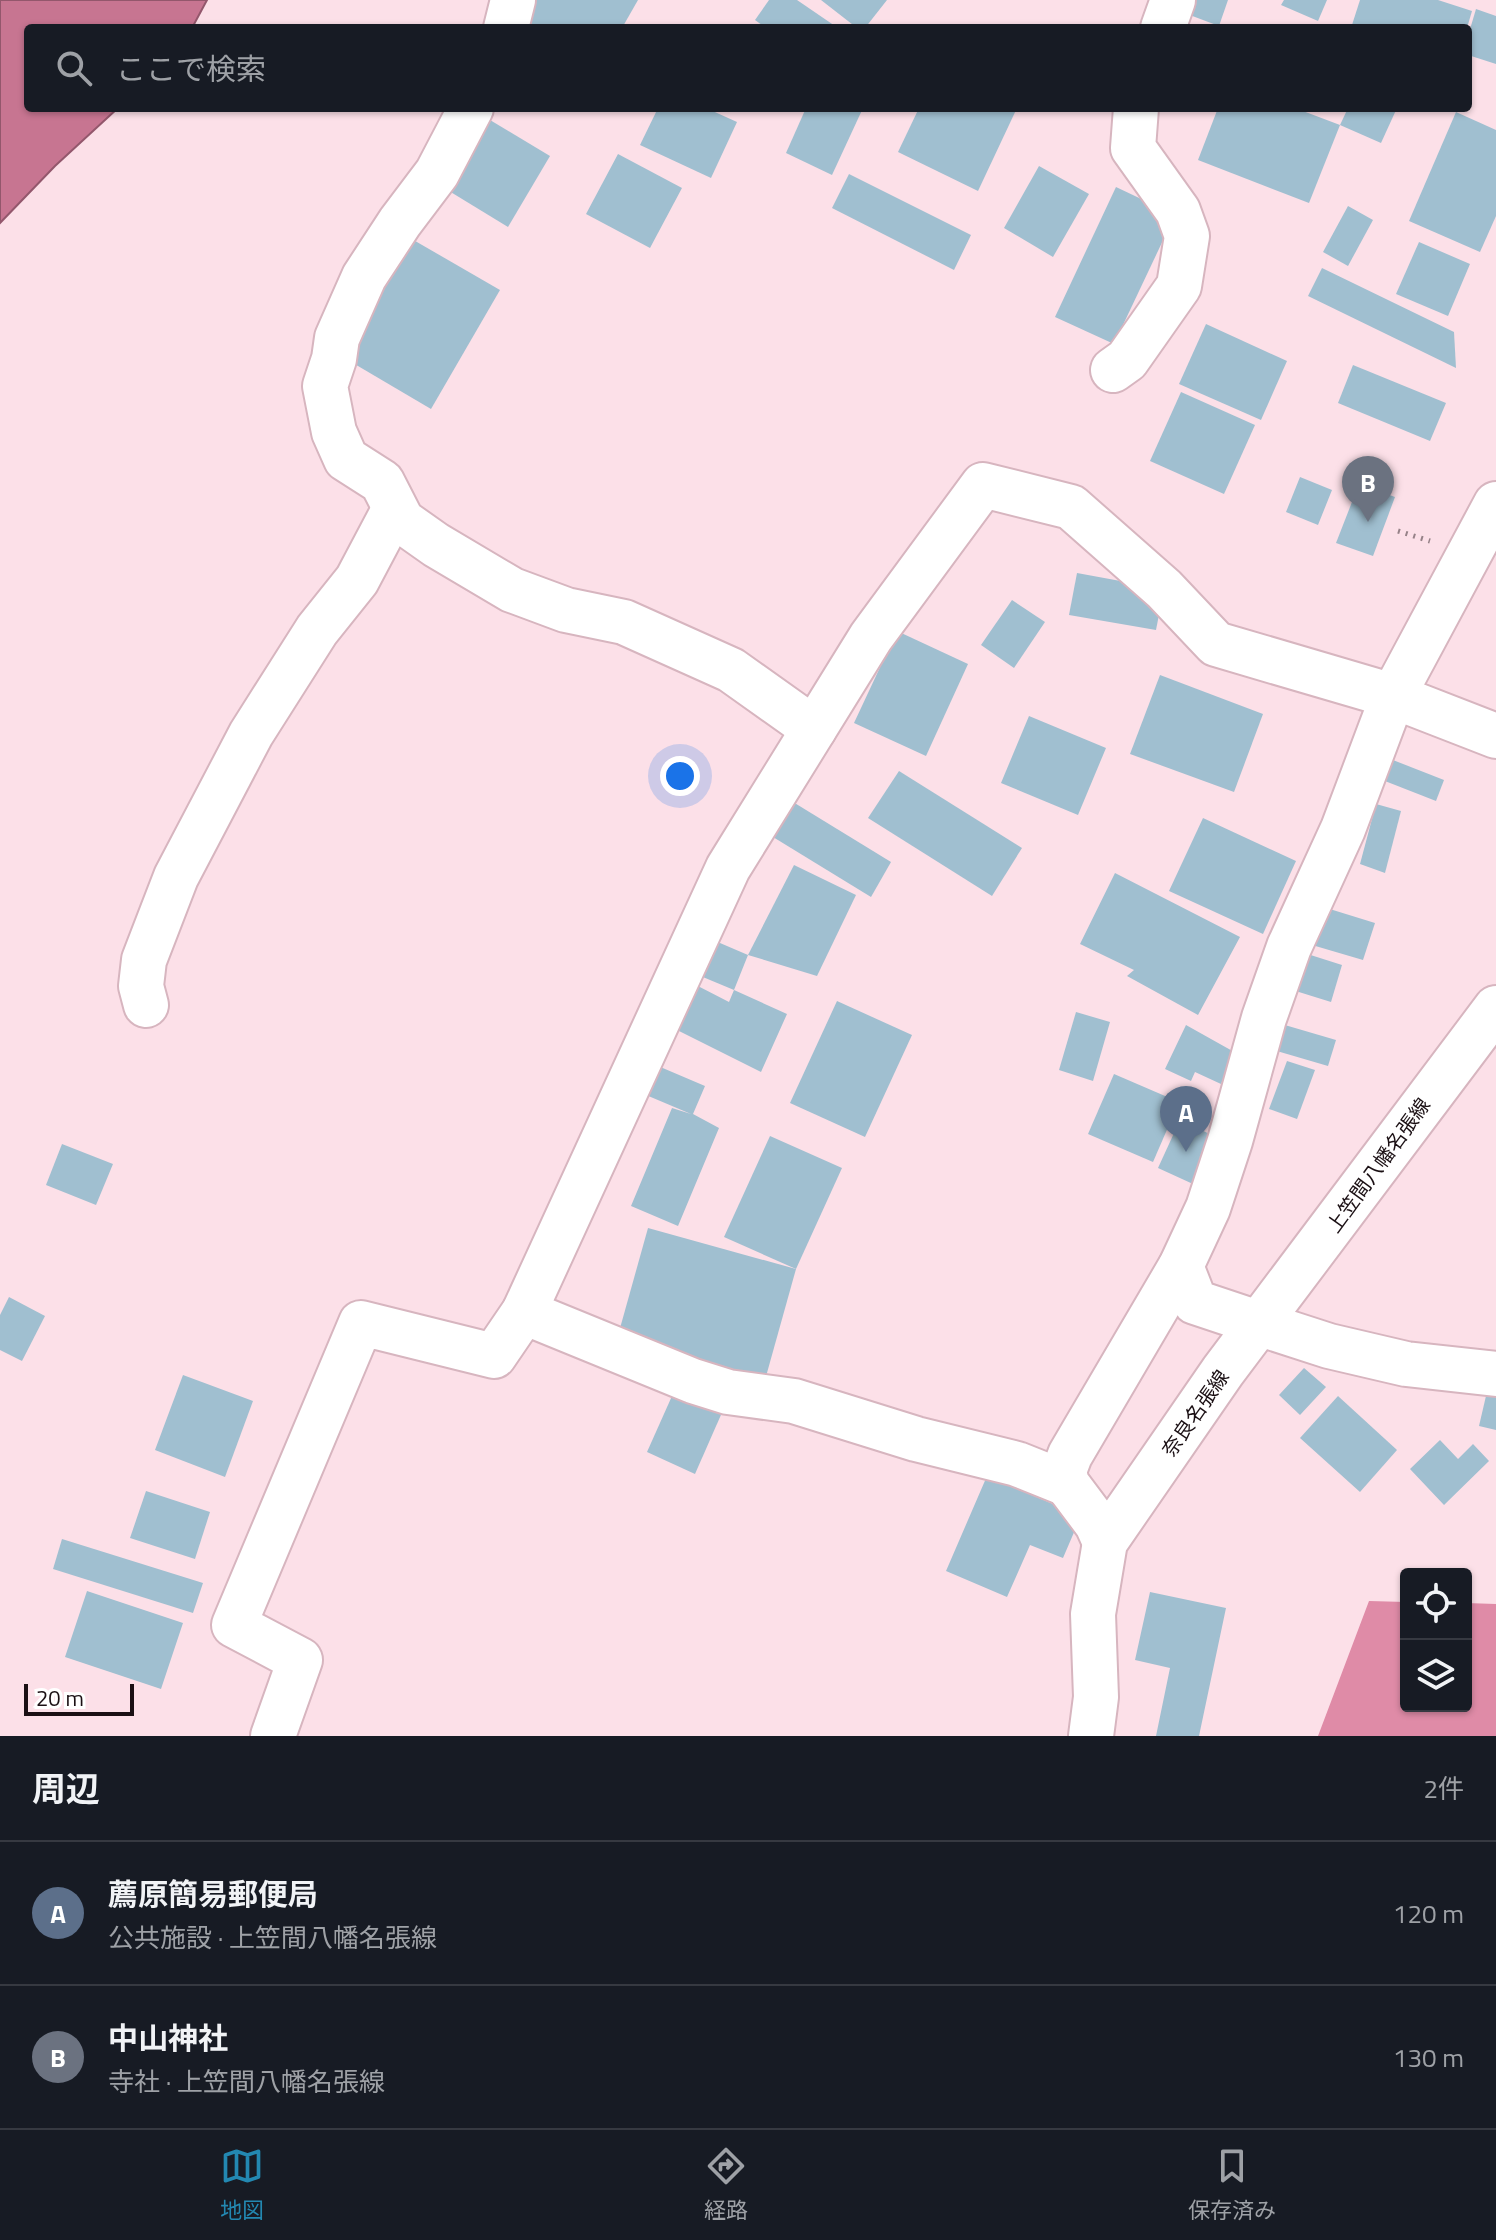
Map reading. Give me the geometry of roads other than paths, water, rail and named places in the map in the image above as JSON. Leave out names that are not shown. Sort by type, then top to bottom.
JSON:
[{"type":"street","points":[[507,24],[513,0]]},
{"type":"street","points":[[1164,24],[1173,0]]},
{"type":"street","points":[[469,112],[437,173],[364,277],[337,338],[325,386],[334,432],[346,459],[382,482],[402,521],[512,590],[566,610],[624,622],[718,664],[814,729]]},
{"type":"street","points":[[1113,370],[1127,360],[1179,286],[1187,236],[1178,211],[1133,148],[1136,112]]},
{"type":"street","points":[[273,1736],[300,1660],[234,1625],[361,1323],[494,1356],[524,1312],[728,868],[871,637],[983,485],[1071,507],[1164,589],[1216,644],[1393,696],[1496,736]]},
{"type":"street","points":[[1105,1542],[1097,1524],[1067,1484],[1064,1471],[1070,1455],[1181,1266],[1208,1208],[1264,1018],[1289,947],[1343,829],[1393,696],[1496,504]]},
{"type":"street","points":[[146,1005],[141,986],[144,960],[176,877],[251,734],[317,630],[357,580],[394,510]]},
{"type":"street","name":"上笠間八幡名張線","points":[[1261,1324],[1496,1008]]},
{"type":"street","points":[[1181,1266],[1195,1302],[1329,1346],[1406,1364],[1496,1374]]},
{"type":"street","points":[[524,1312],[728,1392],[794,1401],[916,1439],[1017,1464],[1067,1484]]},
{"type":"street","name":"奈良名張線","points":[[1091,1736],[1096,1697],[1093,1614],[1105,1542],[1223,1371],[1261,1324]]},
{"type":"place","name":"中山神社","points":[[1368,522]]},
{"type":"place","name":"薦原簡易郵便局","points":[[1186,1152]]}]
